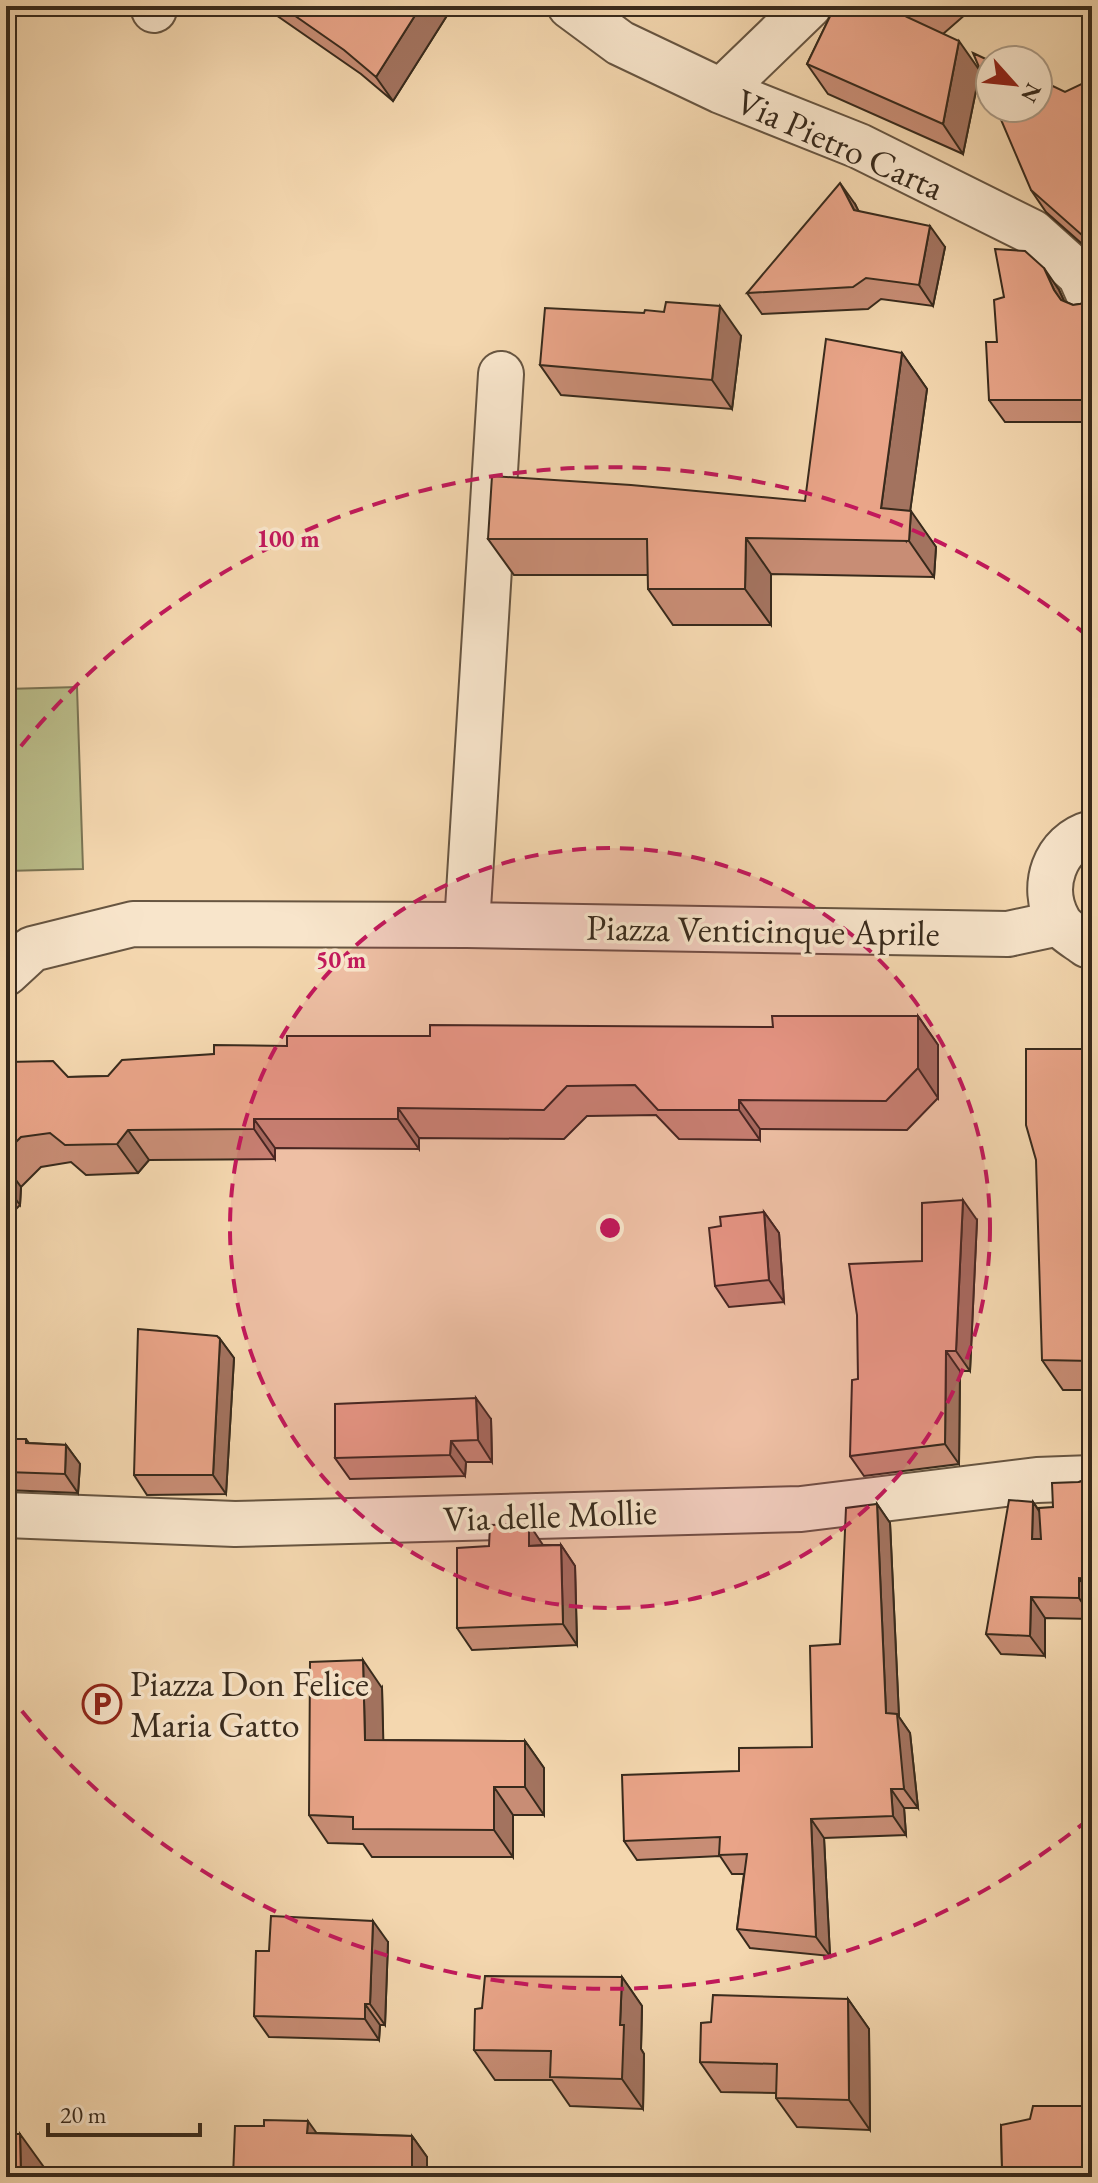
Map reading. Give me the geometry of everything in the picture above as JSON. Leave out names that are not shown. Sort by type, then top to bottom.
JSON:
[{"type":"street","name":"Via Pietro Carta","points":[[570,6],[620,43],[721,91],[859,146],[1032,232],[1080,275],[1092,302]]},
{"type":"street","points":[[721,91],[809,6]]},
{"type":"street","points":[[467,925],[501,374]]},
{"type":"street","name":"Piazza Venticinque Aprile","points":[[1075,934],[1048,891],[1056,860],[1079,837],[1092,833]]},
{"type":"street","name":"Piazza Venticinque Aprile","points":[[6,973],[32,949],[133,924],[467,925],[1075,934]]},
{"type":"street","name":"Via delle Mollie","points":[[6,1515],[235,1524],[801,1509],[1037,1480],[1092,1478]]},
{"type":"green space","points":[[77,687],[83,869],[6,871],[6,689]]},
{"type":"building","points":[[281,6],[421,6],[376,77],[344,50]]},
{"type":"building","points":[[835,6],[920,6],[907,17],[959,41],[943,124],[807,64]]},
{"type":"building","points":[[1092,79],[1092,255],[1082,235],[1031,190],[1003,124],[1054,124],[1054,87],[1065,92]]},
{"type":"building","points":[[840,183],[854,210],[930,226],[919,285],[866,278],[853,287],[747,293]]},
{"type":"building","points":[[995,249],[1025,251],[1044,268],[1061,300],[1073,305],[1086,303],[1092,298],[1092,400],[989,400],[986,342],[997,342],[994,300],[1004,297]]},
{"type":"building","points":[[666,302],[720,306],[712,380],[540,365],[545,308],[644,313],[645,310],[664,312]]},
{"type":"building","points":[[826,339],[902,353],[881,508],[911,511],[909,541],[746,538],[745,589],[648,589],[647,539],[488,539],[492,476],[805,501]]},
{"type":"building","points":[[772,1016],[918,1016],[918,1068],[886,1101],[739,1100],[739,1110],[658,1110],[635,1085],[567,1086],[544,1110],[398,1108],[398,1119],[254,1119],[254,1129],[128,1130],[117,1144],[65,1145],[50,1133],[21,1137],[6,1152],[8,1062],[53,1061],[68,1077],[108,1076],[122,1060],[214,1054],[214,1045],[287,1046],[287,1036],[430,1036],[430,1025],[773,1027]]},
{"type":"building","points":[[1026,1049],[1092,1049],[1092,1361],[1042,1360],[1036,1160],[1026,1125]]},
{"type":"building","points":[[963,1200],[956,1351],[946,1351],[945,1444],[850,1456],[852,1380],[858,1379],[857,1315],[849,1264],[922,1261],[922,1203]]},
{"type":"building","points":[[764,1212],[769,1280],[715,1286],[709,1228],[721,1226],[720,1217]]},
{"type":"building","points":[[138,1329],[217,1336],[220,1339],[213,1475],[134,1475]]},
{"type":"building","points":[[476,1398],[478,1440],[451,1441],[450,1455],[335,1458],[335,1404]]},
{"type":"building","points":[[6,1439],[66,1445],[65,1474],[6,1472]]},
{"type":"building","points":[[1091,1478],[1092,1579],[1079,1578],[1079,1598],[1031,1597],[1030,1636],[986,1634],[1009,1500],[1033,1502],[1032,1539],[1041,1539],[1039,1508],[1053,1507],[1052,1483],[1079,1482]]},
{"type":"building","points":[[877,1504],[886,1713],[897,1714],[904,1789],[891,1789],[893,1816],[811,1819],[816,1937],[737,1929],[747,1854],[719,1855],[720,1837],[624,1841],[622,1775],[739,1771],[739,1748],[812,1747],[810,1646],[840,1644],[846,1508]]},
{"type":"building","points":[[529,1524],[529,1546],[561,1545],[563,1624],[457,1628],[457,1548],[489,1546],[490,1525]]},
{"type":"building","points":[[363,1660],[365,1740],[525,1741],[525,1787],[494,1787],[494,1830],[353,1829],[353,1817],[309,1815],[310,1662]]},
{"type":"building","points":[[271,1916],[373,1921],[370,2004],[365,2004],[365,2019],[254,2016],[256,1951],[269,1951]]},
{"type":"building","points":[[485,1976],[622,1977],[622,2079],[550,2077],[551,2051],[474,2050],[475,2009],[482,2008]]},
{"type":"building","points":[[713,1995],[848,1999],[849,2100],[776,2098],[777,2064],[700,2062],[701,2023],[711,2022]]},
{"type":"building","points":[[1033,2106],[1092,2106],[1092,2177],[1018,2177],[1016,2169],[1002,2168],[1001,2125],[1030,2119]]},
{"type":"building","points":[[264,2120],[308,2121],[307,2133],[412,2136],[412,2170],[332,2171],[332,2177],[233,2177],[235,2126],[264,2126]]},
{"type":"building","points":[[6,2134],[20,2134],[21,2177],[6,2177]]},
{"type":"place","name":"Piazza Don Felice Maria Gatto","points":[[102,1704]]}]
